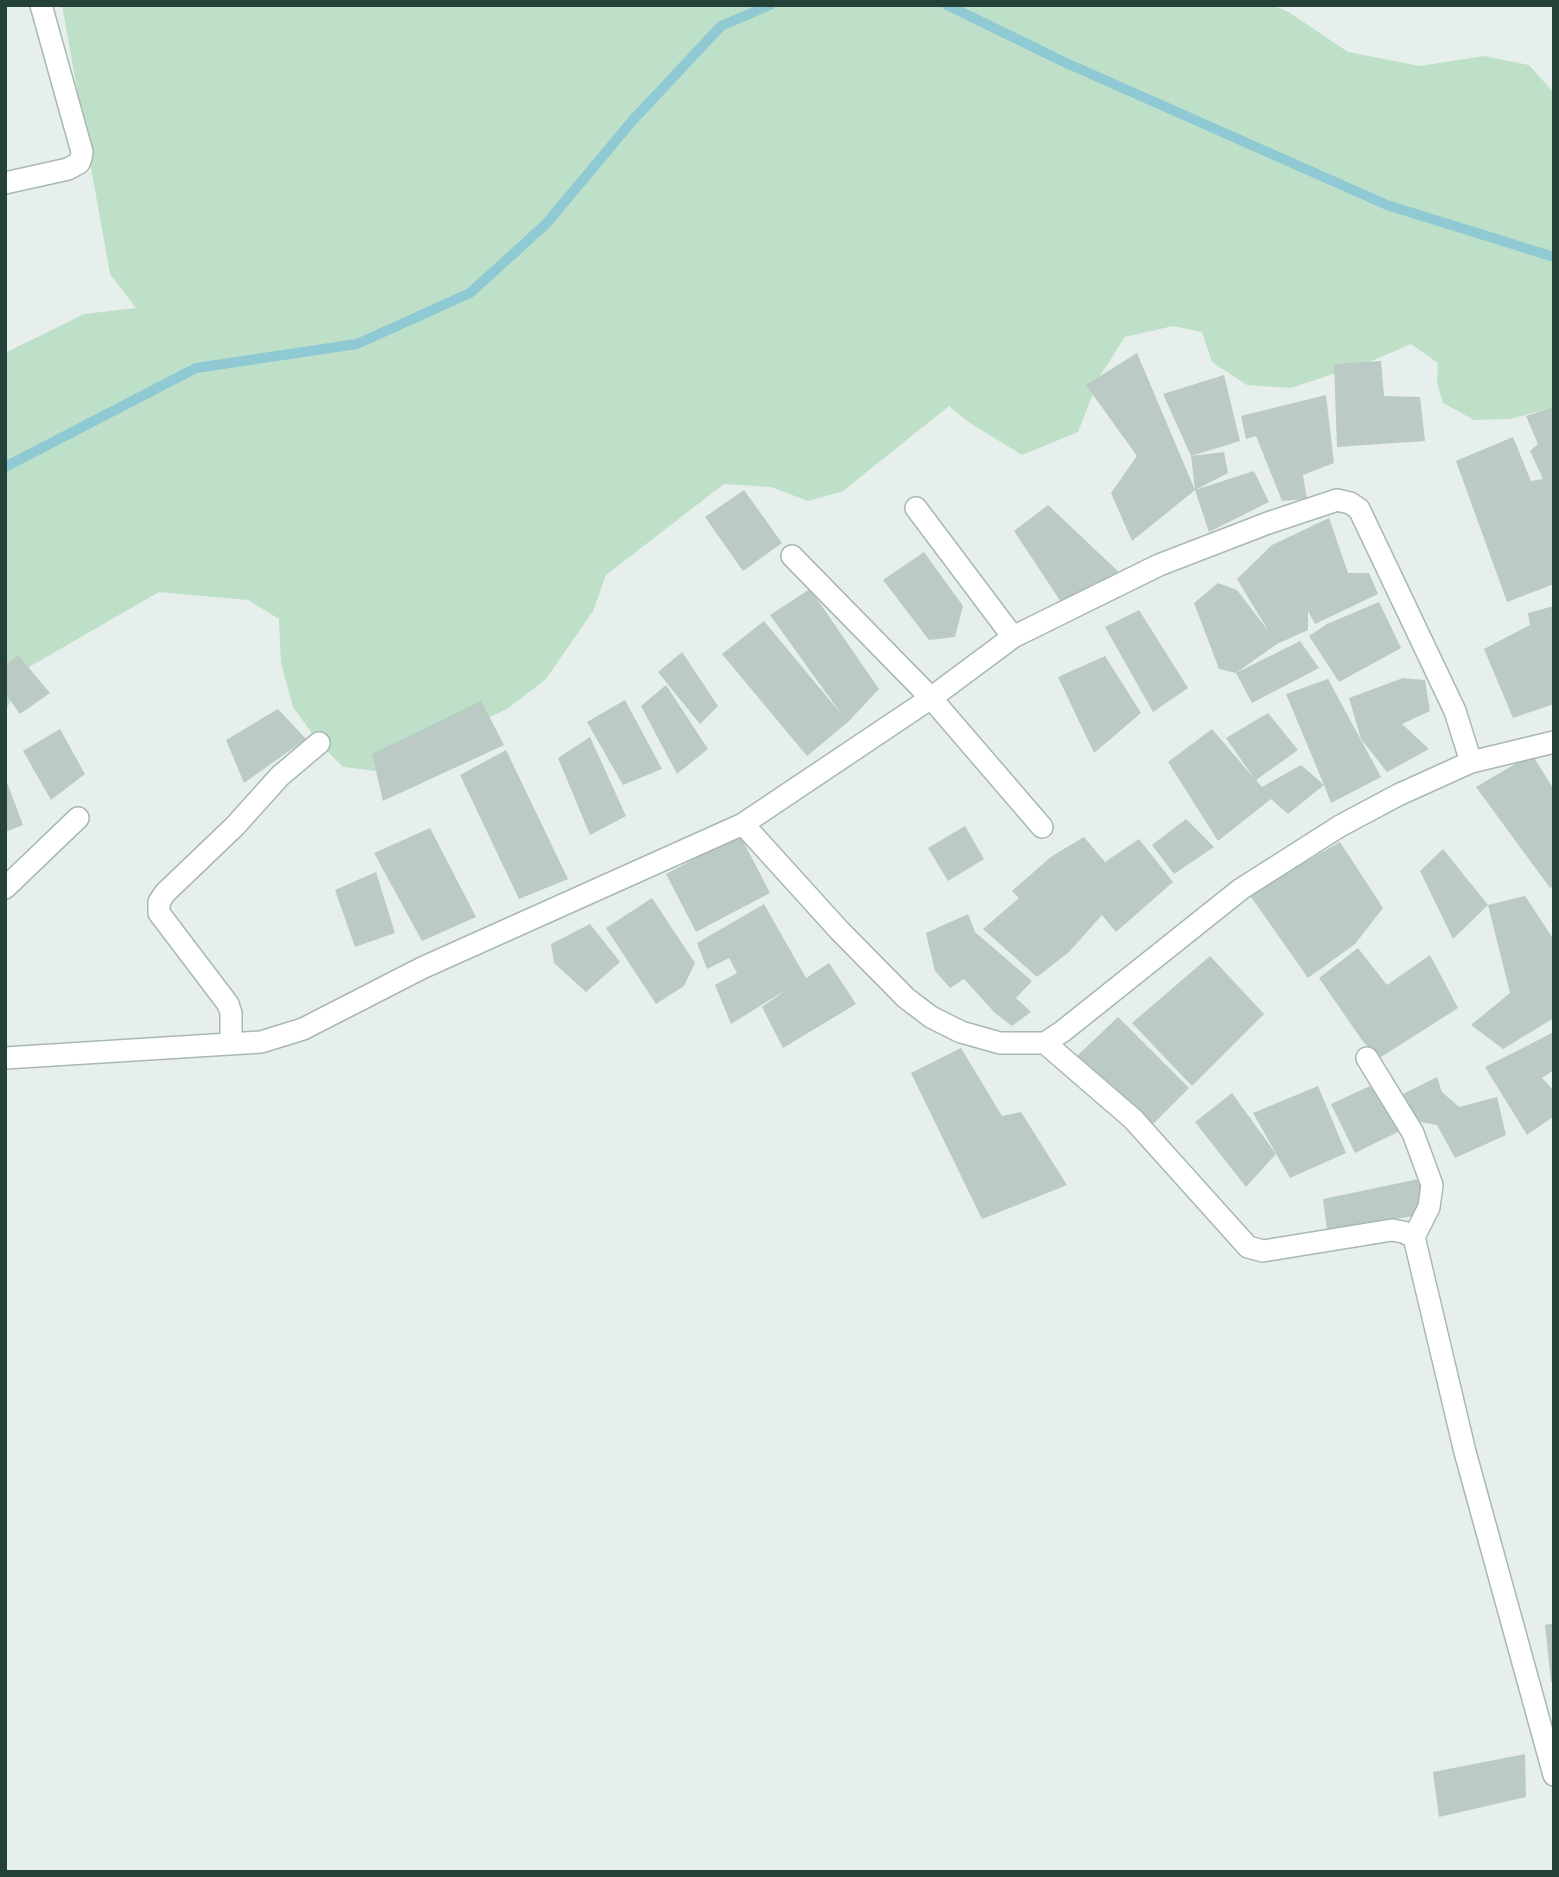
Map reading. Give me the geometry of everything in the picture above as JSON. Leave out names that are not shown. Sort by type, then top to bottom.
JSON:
[{"type":"street","points":[[5,183],[68,169],[79,163],[81,158],[82,152],[41,5]]},
{"type":"street","points":[[5,1058],[261,1042],[303,1029],[422,968],[743,824],[931,698],[1013,637],[1159,565],[1336,500],[1350,503],[1359,509],[1455,711],[1471,762]]},
{"type":"street","points":[[916,508],[1013,637]]},
{"type":"street","points":[[792,556],[931,698],[1042,827]]},
{"type":"street","points":[[743,824],[848,940],[905,998],[931,1017],[961,1032],[1000,1043],[1045,1043],[1241,889],[1340,826],[1398,794],[1471,762],[1554,741]]},
{"type":"street","points":[[232,1044],[232,1013],[228,1004],[159,913],[159,902],[280,776],[319,743]]},
{"type":"street","points":[[5,888],[78,818]]},
{"type":"street","points":[[1045,1043],[1133,1119],[1248,1247],[1263,1251],[1392,1230],[1414,1237]]},
{"type":"street","points":[[1367,1058],[1413,1133],[1432,1185],[1429,1208],[1414,1237],[1465,1452],[1554,1775]]},
{"type":"green space","points":[[62,5],[1273,5],[1290,13],[1348,52],[1420,66],[1484,56],[1529,65],[1554,93],[1554,412],[1548,409],[1510,419],[1474,420],[1443,403],[1437,383],[1438,363],[1411,344],[1369,362],[1291,388],[1247,385],[1212,362],[1202,332],[1173,326],[1125,337],[1100,376],[1078,432],[1022,455],[970,423],[949,406],[843,491],[808,501],[771,487],[724,484],[606,575],[593,611],[546,679],[507,709],[376,771],[343,767],[319,743],[293,707],[281,663],[279,619],[248,600],[159,592],[29,667],[5,711],[5,353],[84,314],[136,308],[110,274]]},
{"type":"building","points":[[1137,353],[1195,490],[1132,541],[1111,493],[1137,456],[1086,385]]},
{"type":"building","points":[[1381,361],[1384,396],[1420,397],[1425,441],[1337,447],[1334,364]]},
{"type":"building","points":[[1224,375],[1240,441],[1191,456],[1163,394]]},
{"type":"building","points":[[1326,395],[1334,463],[1303,475],[1307,499],[1282,501],[1256,436],[1246,439],[1241,416]]},
{"type":"building","points":[[1554,407],[1554,584],[1507,602],[1456,461],[1513,437],[1531,481],[1543,479],[1530,451],[1538,444],[1526,416]]},
{"type":"building","points":[[1224,452],[1228,473],[1195,490],[1191,456]]},
{"type":"building","points":[[1254,471],[1269,502],[1209,532],[1195,490]]},
{"type":"building","points":[[744,490],[782,543],[743,571],[705,517]]},
{"type":"building","points":[[1048,505],[1123,576],[1063,605],[1014,531]]},
{"type":"building","points":[[1329,518],[1348,573],[1369,573],[1378,594],[1315,624],[1308,611],[1308,630],[1277,644],[1236,673],[1219,669],[1194,603],[1218,583],[1237,590],[1269,632],[1237,579],[1272,545]]},
{"type":"building","points":[[924,552],[963,606],[955,637],[929,640],[883,580]]},
{"type":"building","points":[[810,589],[879,689],[848,722],[807,756],[722,654],[764,621],[842,715],[770,615]]},
{"type":"building","points":[[1379,602],[1401,648],[1339,682],[1309,636],[1327,624]]},
{"type":"building","points":[[1554,606],[1554,704],[1513,718],[1484,649],[1530,625],[1528,613]]},
{"type":"building","points":[[1139,610],[1188,688],[1153,712],[1105,627]]},
{"type":"building","points":[[1300,641],[1319,668],[1252,703],[1236,673]]},
{"type":"building","points":[[682,652],[718,706],[700,724],[658,672]]},
{"type":"building","points":[[18,655],[50,693],[20,714],[5,693],[5,665]]},
{"type":"building","points":[[1105,656],[1141,713],[1094,753],[1058,677]]},
{"type":"building","points":[[1403,678],[1425,680],[1430,711],[1402,724],[1429,749],[1387,772],[1361,739],[1349,698]]},
{"type":"building","points":[[1328,679],[1381,777],[1331,803],[1286,694]]},
{"type":"building","points":[[666,685],[708,749],[677,774],[641,706]]},
{"type":"building","points":[[625,700],[662,769],[623,785],[587,722]]},
{"type":"building","points":[[481,701],[504,745],[383,801],[372,754]]},
{"type":"building","points":[[278,709],[306,739],[244,783],[226,740]]},
{"type":"building","points":[[1268,713],[1298,750],[1256,780],[1262,787],[1301,765],[1324,785],[1288,814],[1271,799],[1218,841],[1168,762],[1212,729],[1254,778],[1226,738]]},
{"type":"building","points":[[60,729],[85,774],[51,800],[23,751]]},
{"type":"building","points":[[590,737],[626,816],[590,835],[558,758]]},
{"type":"building","points":[[506,750],[568,879],[519,899],[460,775]]},
{"type":"building","points":[[1532,754],[1554,790],[1554,886],[1550,888],[1476,787]]},
{"type":"building","points":[[5,777],[23,825],[5,832]]},
{"type":"building","points":[[1186,819],[1214,847],[1174,874],[1152,845]]},
{"type":"building","points":[[965,826],[984,859],[948,881],[928,848]]},
{"type":"building","points":[[430,828],[476,917],[422,941],[374,853]]},
{"type":"building","points":[[740,835],[770,893],[696,932],[666,874]]},
{"type":"building","points":[[1084,837],[1105,862],[1139,839],[1173,882],[1116,932],[1102,915],[1069,952],[1037,977],[983,929],[1019,898],[1012,891],[1052,856]]},
{"type":"building","points":[[1340,842],[1383,908],[1355,944],[1308,978],[1249,894]]},
{"type":"building","points":[[1443,849],[1488,905],[1453,939],[1420,871]]},
{"type":"building","points":[[376,872],[395,933],[355,947],[335,890]]},
{"type":"building","points":[[1525,896],[1554,940],[1554,1018],[1503,1049],[1471,1025],[1510,993],[1488,905]]},
{"type":"building","points":[[652,898],[695,963],[684,986],[656,1004],[606,928]]},
{"type":"building","points":[[764,904],[806,978],[829,963],[856,1004],[783,1048],[762,1007],[789,988],[731,1024],[715,985],[737,973],[729,958],[707,969],[697,943]]},
{"type":"building","points":[[968,914],[975,932],[1032,981],[1016,998],[1031,1012],[1012,1026],[995,1013],[964,979],[950,988],[935,971],[926,933]]},
{"type":"building","points":[[590,924],[620,962],[586,992],[554,963],[551,944]]},
{"type":"building","points":[[1358,948],[1387,985],[1430,955],[1458,1008],[1381,1057],[1364,1043],[1319,978]]},
{"type":"building","points":[[1210,956],[1264,1014],[1192,1086],[1132,1023]]},
{"type":"building","points":[[1118,1017],[1189,1088],[1149,1128],[1077,1056]]},
{"type":"building","points":[[1554,1032],[1554,1070],[1542,1078],[1554,1091],[1554,1116],[1527,1135],[1485,1067]]},
{"type":"building","points":[[961,1048],[1002,1116],[1021,1112],[1067,1185],[982,1219],[911,1073]]},
{"type":"building","points":[[1437,1077],[1442,1092],[1459,1107],[1497,1097],[1506,1135],[1455,1158],[1437,1125],[1421,1122],[1406,1108],[1403,1094]]},
{"type":"building","points":[[1318,1086],[1346,1153],[1290,1178],[1253,1113]]},
{"type":"building","points":[[1370,1086],[1400,1131],[1355,1153],[1331,1104]]},
{"type":"building","points":[[1232,1093],[1276,1154],[1246,1187],[1195,1122]]},
{"type":"building","points":[[1419,1179],[1426,1214],[1327,1230],[1323,1199]]},
{"type":"building","points":[[1554,1623],[1554,1681],[1551,1682],[1545,1625]]},
{"type":"building","points":[[1525,1754],[1526,1797],[1439,1817],[1433,1772]]},
{"type":"waterway","points":[[5,467],[196,368],[357,344],[470,293],[546,224],[633,120],[721,26],[770,5]]},
{"type":"waterway","points":[[947,5],[1064,62],[1387,205],[1554,257]]}]
